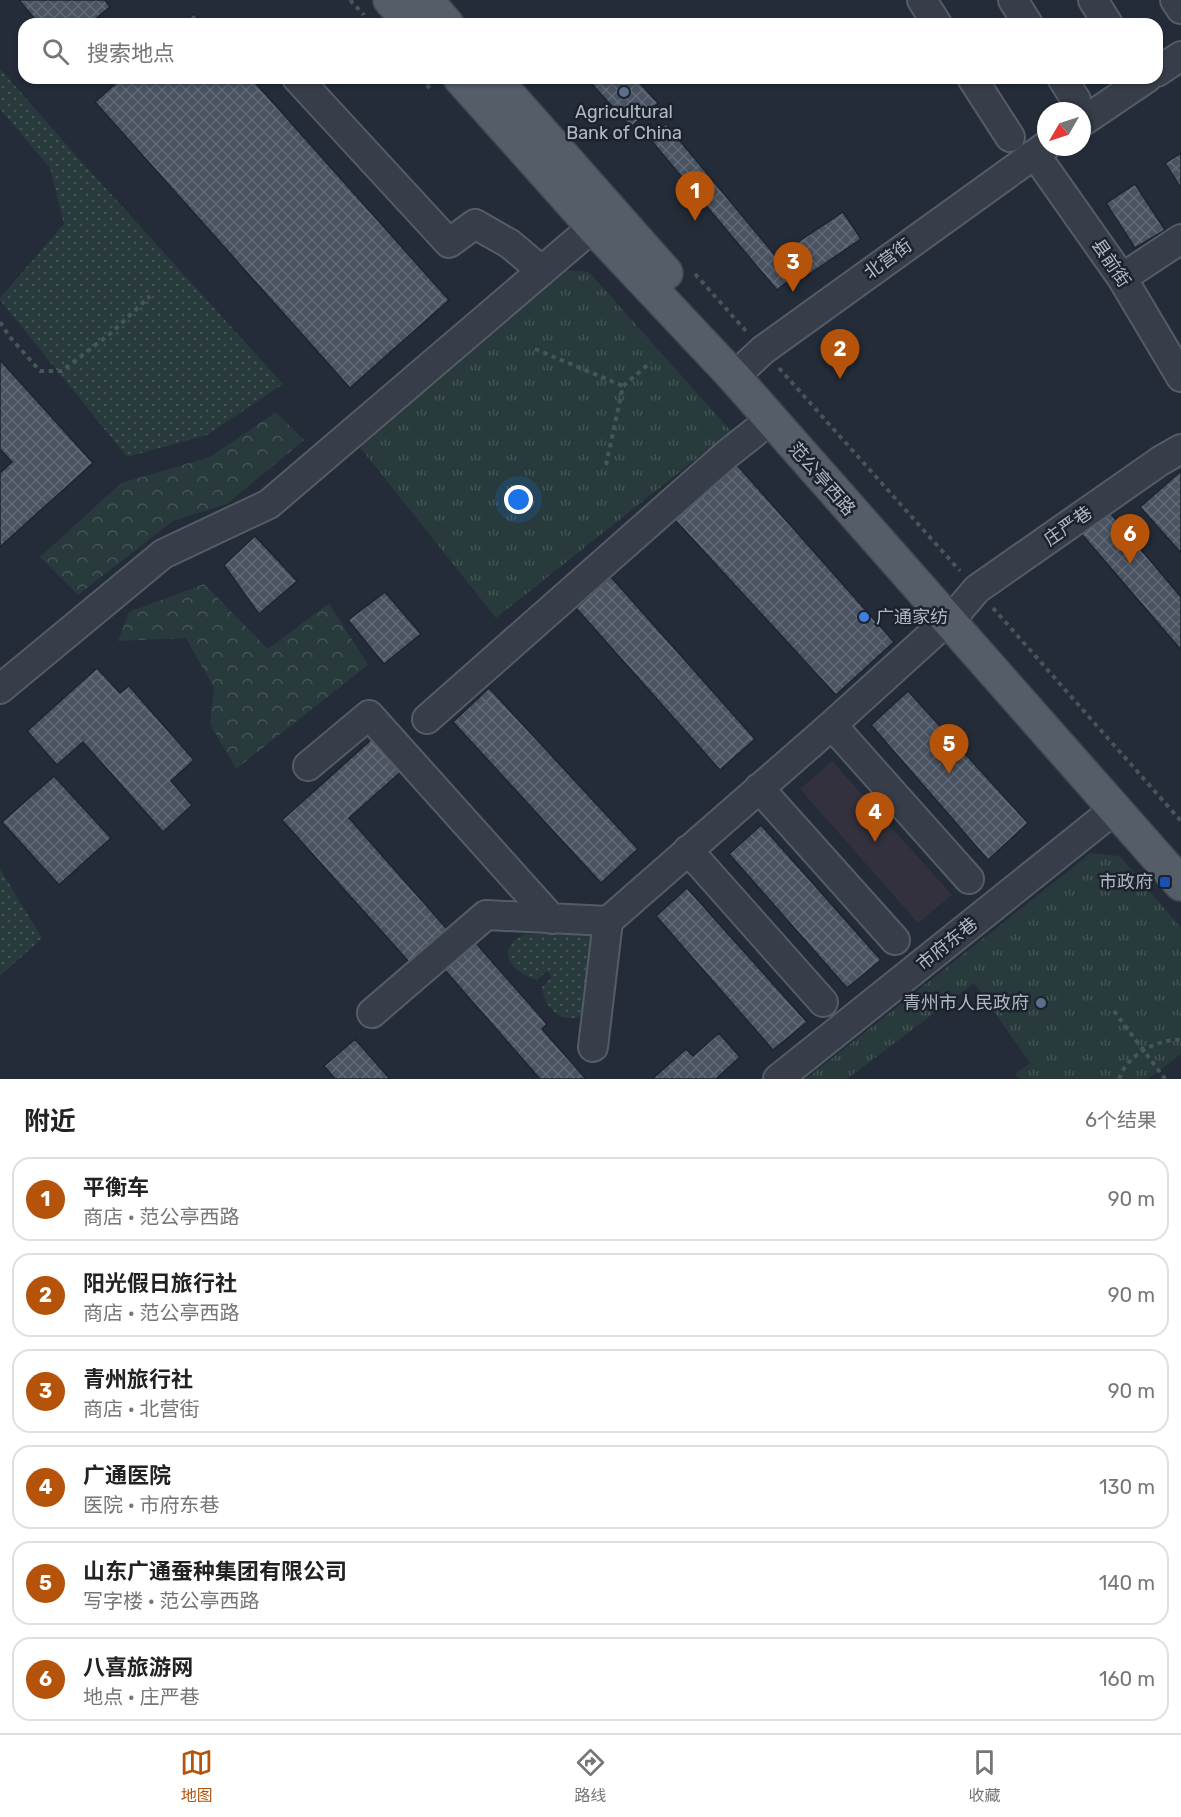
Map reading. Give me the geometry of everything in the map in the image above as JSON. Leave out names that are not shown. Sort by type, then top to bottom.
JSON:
[{"type":"main road","points":[[426,0],[442,18]]},
{"type":"main road","points":[[377,8],[398,18]]},
{"type":"main road","name":"范公亭西路","points":[[464,84],[593,227],[748,364],[770,420],[962,606],[1115,809],[1181,884]]},
{"type":"main road","name":"范公亭西路","points":[[499,84],[962,606],[1181,861]]},
{"type":"street","points":[[922,0],[933,18]]},
{"type":"street","points":[[1013,0],[1024,18]]},
{"type":"street","points":[[1093,0],[1104,18]]},
{"type":"street","points":[[1175,0],[1181,9]]},
{"type":"street","points":[[1163,67],[1181,56]]},
{"type":"street","points":[[303,84],[449,243],[475,224],[510,244],[542,271]]},
{"type":"street","points":[[976,84],[1010,137]]},
{"type":"street","points":[[1073,100],[1125,84]]},
{"type":"street","name":"北营街","points":[[748,364],[1037,152]]},
{"type":"street","name":"县前街","points":[[1040,156],[1041,163],[1122,278],[1181,376]]},
{"type":"street","points":[[0,689],[163,554],[269,504],[593,227]]},
{"type":"street","points":[[1122,278],[1181,239]]},
{"type":"street","points":[[427,718],[726,455],[770,420]]},
{"type":"street","name":"庄严巷","points":[[608,921],[832,725],[962,606],[1160,461],[1181,449]]},
{"type":"street","points":[[308,766],[369,714],[552,919]]},
{"type":"street","points":[[832,725],[969,879]]},
{"type":"street","points":[[759,788],[895,940]]},
{"type":"street","name":"市府东巷","points":[[778,1079],[1115,809]]},
{"type":"street","points":[[688,850],[823,1002]]},
{"type":"street","points":[[372,1014],[486,915],[608,921],[593,1047]]},
{"type":"path","points":[[350,0],[377,8]]},
{"type":"path","points":[[692,271],[748,364],[962,606],[1181,821]]},
{"type":"path","points":[[0,322],[9,336],[40,371],[62,371],[111,333],[150,296]]},
{"type":"path","points":[[535,349],[623,386]]},
{"type":"path","points":[[606,465],[623,386],[651,362]]},
{"type":"path","points":[[1114,1011],[1165,1079]]},
{"type":"path","points":[[1119,1079],[1123,1068],[1143,1050],[1160,1042],[1181,1040]]},
{"type":"shaded area","points":[[832,761],[952,895],[918,923],[800,789]]},
{"type":"green space","points":[[0,69],[283,384],[207,435],[127,457],[0,300],[64,224],[50,168],[0,109]]},
{"type":"green space","points":[[568,270],[589,272],[731,431],[496,618],[359,446]]},
{"type":"green space","points":[[276,412],[304,440],[227,504],[173,521],[78,595],[40,557],[121,483],[210,457]]},
{"type":"green space","points":[[204,584],[268,649],[329,603],[368,665],[236,769],[210,724],[214,688],[186,638],[118,641],[129,612]]},
{"type":"green space","name":"青州市人民政府","points":[[1091,853],[1120,856],[1181,928],[1181,1054],[1148,1079],[1019,1079],[1015,1074],[1030,1063],[974,983],[847,1079],[806,1079]]},
{"type":"green space","points":[[0,869],[42,938],[0,976]]},
{"type":"green space","points":[[525,934],[594,934],[583,1010],[579,1017],[565,1018],[549,1006],[542,987],[552,977],[547,971],[537,980],[520,972],[509,960],[510,947],[515,940]]},
{"type":"building","points":[[19,0],[105,0],[110,7],[96,18],[34,18]]},
{"type":"building","points":[[115,84],[256,84],[449,300],[350,388],[95,102]]},
{"type":"building","name":"Agricultural Bank of China","points":[[592,84],[641,84],[658,103],[631,127]]},
{"type":"building","points":[[666,124],[793,277],[777,290],[649,138]]},
{"type":"building","points":[[1181,153],[1181,188],[1165,163]]},
{"type":"building","points":[[1135,184],[1165,230],[1135,248],[1106,203]]},
{"type":"building","points":[[843,212],[861,239],[802,279],[783,252]]},
{"type":"building","points":[[0,360],[93,463],[0,547],[0,473],[12,462],[0,449]]},
{"type":"building","points":[[737,465],[894,642],[836,695],[675,520]]},
{"type":"building","points":[[1181,471],[1181,553],[1140,507]]},
{"type":"building","points":[[1106,508],[1181,597],[1181,650],[1079,531]]},
{"type":"building","points":[[255,536],[297,581],[259,614],[224,565]]},
{"type":"building","points":[[611,577],[755,739],[720,770],[576,608]]},
{"type":"building","points":[[385,592],[421,634],[384,664],[348,620]]},
{"type":"building","points":[[97,668],[120,693],[129,686],[194,760],[171,781],[192,805],[163,832],[83,742],[57,765],[27,731]]},
{"type":"building","points":[[489,688],[638,849],[601,883],[453,722]]},
{"type":"building","points":[[908,691],[1028,823],[988,860],[871,725]]},
{"type":"building","points":[[373,738],[402,771],[349,818],[447,929],[409,962],[282,820]]},
{"type":"building","points":[[54,776],[111,838],[59,885],[2,822]]},
{"type":"building","points":[[761,825],[881,960],[847,988],[729,854]]},
{"type":"building","points":[[687,888],[807,1022],[773,1050],[656,916]]},
{"type":"building","points":[[474,941],[547,1024],[542,1029],[586,1079],[540,1079],[443,968]]},
{"type":"building","points":[[719,1033],[740,1057],[716,1079],[652,1079],[686,1049],[693,1056]]},
{"type":"building","points":[[355,1039],[390,1079],[335,1079],[324,1066]]},
{"type":"place","name":"Agricultural Bank of China","points":[[624,92]]},
{"type":"place","name":"平衡车","points":[[695,221]]},
{"type":"place","name":"青州旅行社","points":[[793,292]]},
{"type":"place","name":"阳光假日旅行社","points":[[840,379]]},
{"type":"place","name":"八喜旅游网","points":[[1130,564]]},
{"type":"place","name":"广通家纺","points":[[864,617]]},
{"type":"place","name":"山东广通蚕种集团有限公司","points":[[949,774]]},
{"type":"place","name":"广通医院","points":[[875,842]]},
{"type":"place","name":"市政府","points":[[1165,882]]},
{"type":"place","name":"青州市人民政府","points":[[1041,1003]]}]
